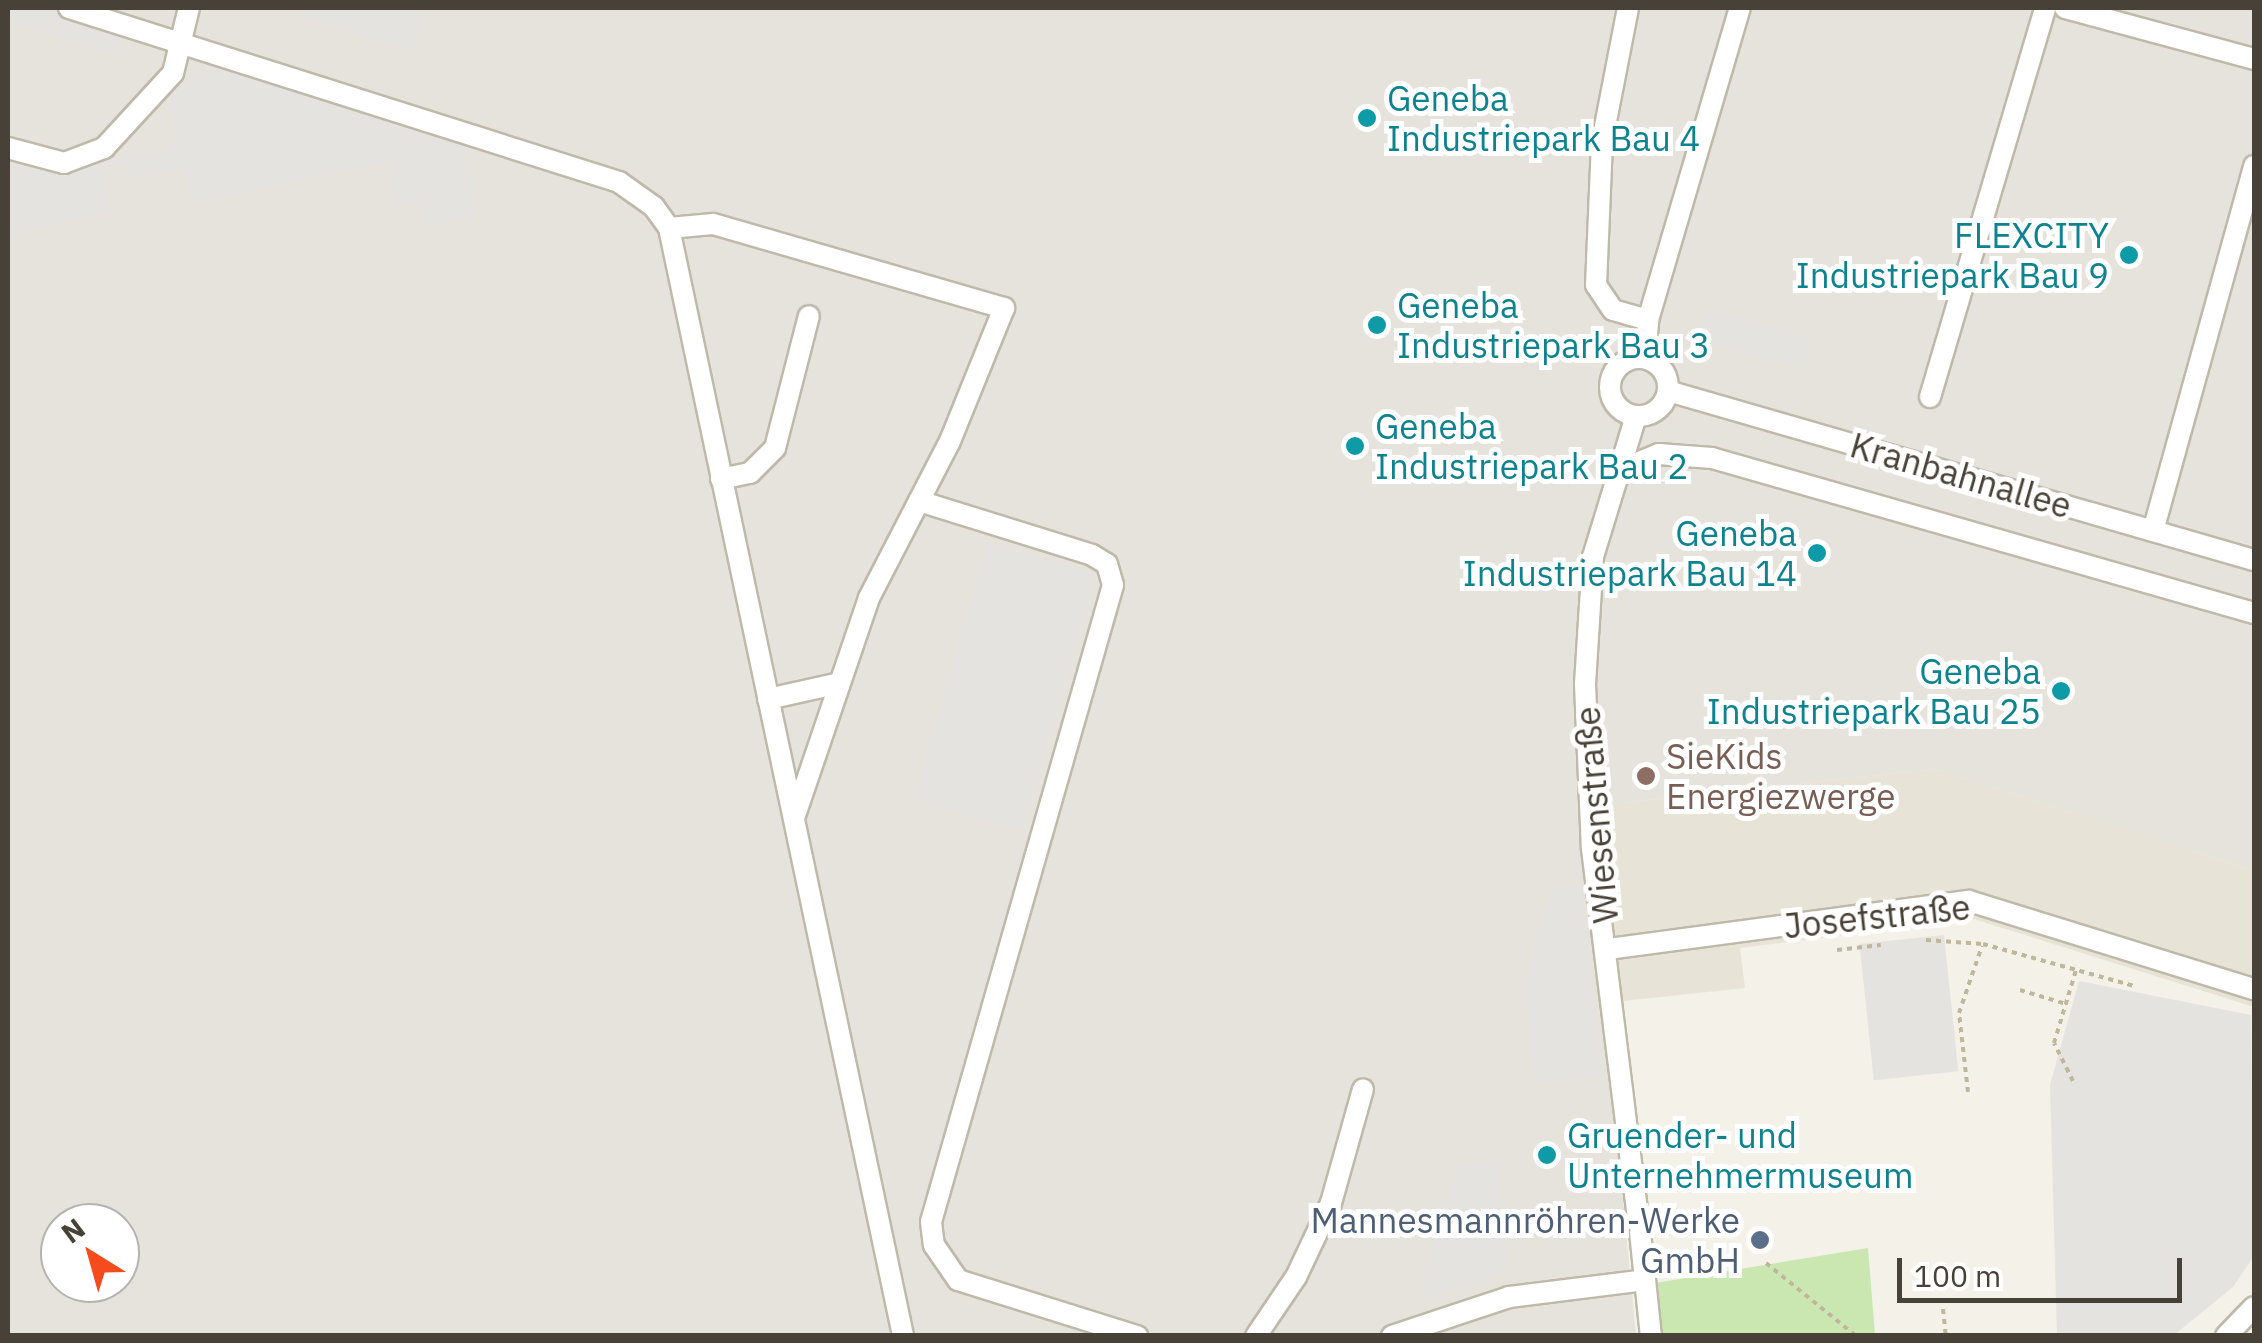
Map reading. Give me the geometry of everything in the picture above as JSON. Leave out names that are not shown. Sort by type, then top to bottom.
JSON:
[{"type":"street","points":[[69,8],[619,182],[654,207],[669,228],[903,1336]]},
{"type":"street","points":[[8,148],[64,163],[95,154],[165,84],[189,8]]},
{"type":"street","points":[[1628,8],[1602,142],[1596,285],[1613,310],[1648,320]]},
{"type":"street","points":[[1645,358],[1648,320],[1740,8]]},
{"type":"street","points":[[1930,397],[2045,8]]},
{"type":"street","points":[[2065,8],[2254,59]]},
{"type":"street","points":[[2153,530],[2254,166]]},
{"type":"street","points":[[669,228],[713,224],[1004,308],[835,684],[794,817]]},
{"type":"street","points":[[721,480],[750,473],[775,448],[808,316]]},
{"type":"street","points":[[1645,358],[1662,368],[1668,391],[1654,412],[1636,416],[1614,402],[1610,383],[1620,365],[1645,358]]},
{"type":"street","name":"Kranbahnallee","points":[[1668,391],[2254,560]]},
{"type":"street","name":"Wiesenstraße","points":[[1636,416],[1586,598],[1592,849],[1608,949],[1652,1336]]},
{"type":"street","points":[[1620,470],[1659,454],[1712,458],[2254,612]]},
{"type":"street","points":[[919,501],[1092,555],[1107,564],[1113,584],[931,1222],[934,1245],[958,1280],[1137,1336]]},
{"type":"street","points":[[768,699],[835,684]]},
{"type":"street","name":"Josefstraße","points":[[1608,949],[1970,901],[2254,989]]},
{"type":"street","points":[[1256,1336],[1296,1278],[1331,1203],[1363,1088]]},
{"type":"street","points":[[1392,1336],[1509,1297],[1645,1280]]},
{"type":"street","points":[[2226,1336],[2254,1307]]},
{"type":"path","points":[[1926,940],[1982,944],[2134,986]]},
{"type":"path","points":[[1968,1092],[1960,1012],[1982,944]]},
{"type":"path","points":[[1837,950],[1882,945]]},
{"type":"path","points":[[2072,1081],[2054,1043],[2076,970]]},
{"type":"path","points":[[2020,990],[2066,1004]]},
{"type":"path","points":[[1766,1264],[1856,1336]]},
{"type":"path","points":[[1943,1309],[1946,1336]]},
{"type":"shaded area","points":[[8,8],[2254,8],[2254,871],[1935,769],[1576,808],[1604,1003],[1636,1335],[8,1336]]},
{"type":"shaded area","points":[[8,8],[132,8],[117,53],[8,20]]},
{"type":"shaded area","points":[[277,8],[425,8],[412,50]]},
{"type":"shaded area","points":[[221,67],[461,143],[476,216],[425,226],[419,200],[395,205],[385,161],[192,202],[184,167],[131,178],[127,163],[102,167],[110,210],[8,233],[8,163],[21,156],[80,169],[128,152],[137,157],[170,150],[177,133],[167,99],[182,83]]},
{"type":"shaded area","points":[[1708,311],[1810,338],[1803,367],[1700,340]]},
{"type":"shaded area","points":[[987,543],[1096,574],[1022,830],[914,799]]},
{"type":"shaded area","points":[[1935,769],[2254,871],[2254,1007],[1974,919],[1740,948],[1745,988],[1604,1003],[1576,808]]},
{"type":"shaded area","points":[[1581,885],[1602,1075],[1533,1083],[1524,984],[1550,890]]},
{"type":"shaded area","points":[[1944,935],[1958,1071],[1874,1080],[1859,944]]},
{"type":"shaded area","points":[[2079,981],[2251,1015],[2254,1256],[2233,1287],[2174,1335],[2057,1335],[2050,1085]]},
{"type":"shaded area","points":[[1497,1162],[1509,1269],[1418,1300],[1456,1167]]},
{"type":"green space","points":[[1868,1248],[1875,1335],[1656,1335],[1649,1284]]},
{"type":"place","name":"Geneba Industriepark Bau 4","points":[[1367,118]]},
{"type":"place","name":"FLEXCITY Industriepark Bau 9","points":[[2129,255]]},
{"type":"place","name":"Geneba Industriepark Bau 3","points":[[1377,325]]},
{"type":"place","name":"Geneba Industriepark Bau 2","points":[[1355,446]]},
{"type":"place","name":"Geneba Industriepark Bau 14","points":[[1817,553]]},
{"type":"place","name":"Geneba Industriepark Bau 25","points":[[2061,691]]},
{"type":"place","name":"SieKids Energiezwerge","points":[[1646,776]]},
{"type":"place","name":"Gruender- und Unternehmermuseum","points":[[1547,1155]]},
{"type":"place","name":"Mannesmannröhren-Werke GmbH","points":[[1760,1240]]}]
